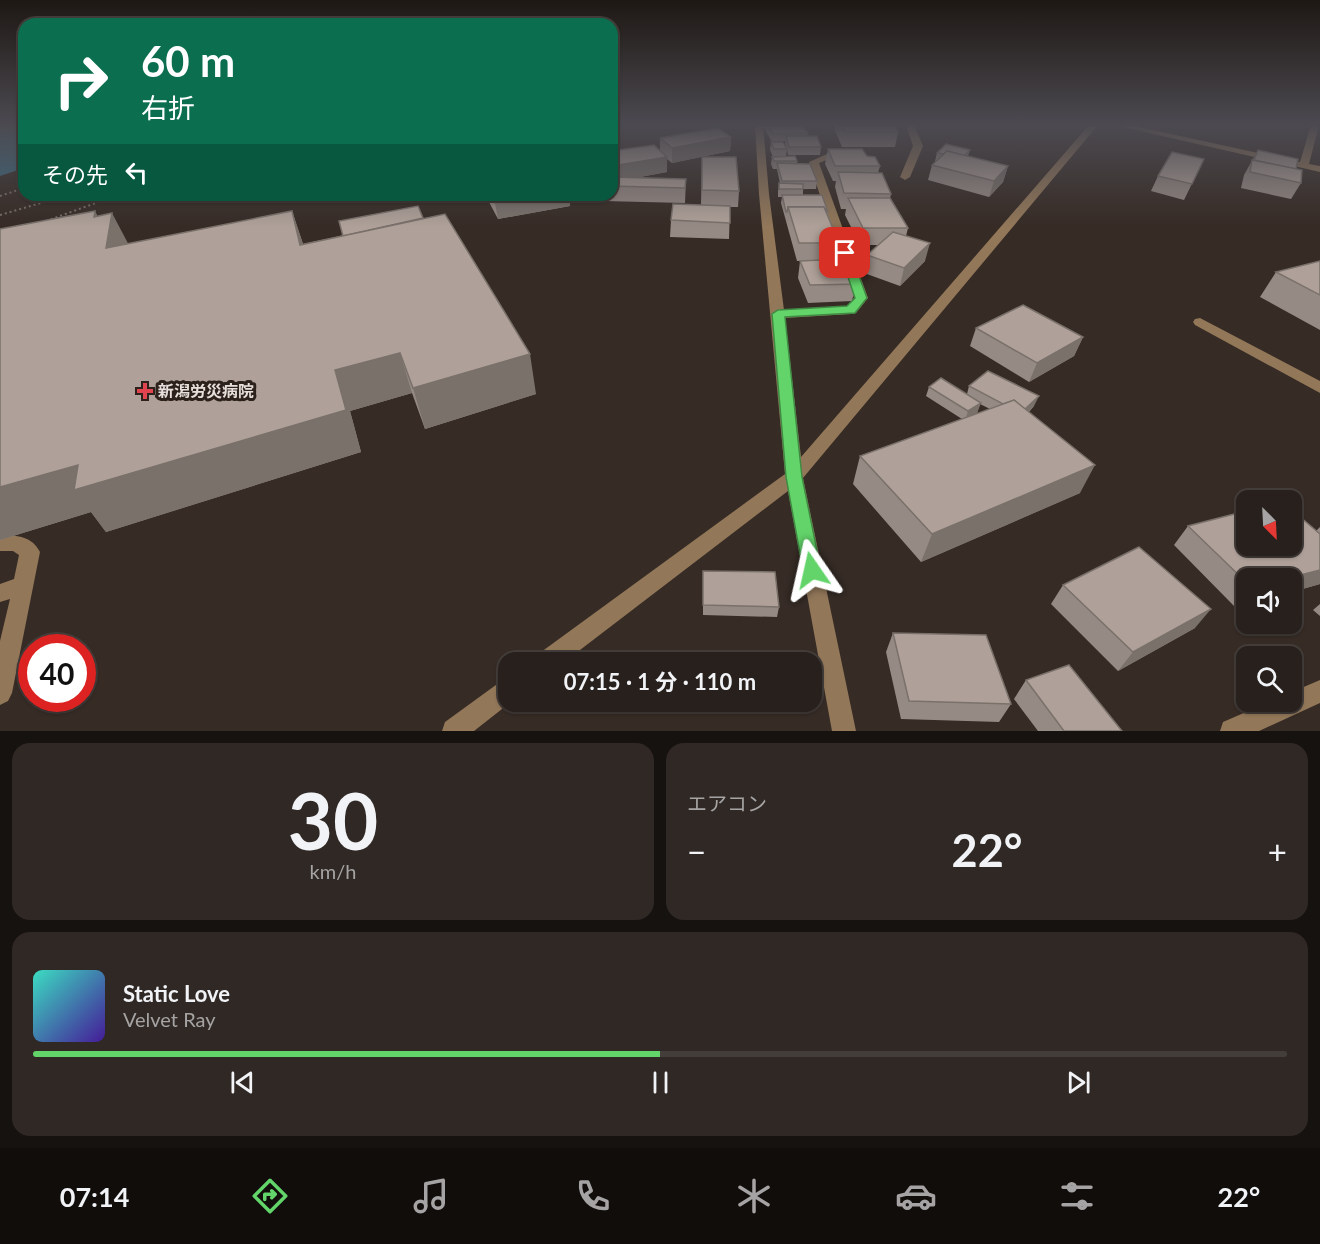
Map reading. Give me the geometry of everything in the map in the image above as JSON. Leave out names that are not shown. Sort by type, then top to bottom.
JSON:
[{"type":"street","points":[[761,159],[794,477],[844,731]]},
{"type":"street","points":[[778,314],[851,310],[861,298],[814,162],[821,159]]},
{"type":"street","points":[[905,177],[913,159]]},
{"type":"street","points":[[560,652],[794,477],[1066,159]]},
{"type":"street","points":[[1277,159],[1320,168]]},
{"type":"street","points":[[1304,165],[1306,159]]},
{"type":"street","points":[[1200,322],[1320,388]]},
{"type":"street","points":[[0,543],[17,543],[30,552],[0,693]]},
{"type":"street","points":[[0,593],[23,585]]},
{"type":"street","points":[[1232,731],[1320,691]]},
{"type":"street","points":[[454,731],[498,698]]},
{"type":"path","points":[[0,196],[18,190]]},
{"type":"path","points":[[0,215],[48,201]]},
{"type":"path","points":[[45,221],[101,201]]},
{"type":"water","points":[[0,159],[18,159],[18,170],[0,176]]},
{"type":"building","points":[[618,159],[654,159],[618,165]]},
{"type":"building","points":[[702,159],[736,159],[739,191],[702,190]]},
{"type":"building","points":[[773,159],[796,159],[797,161],[774,161]]},
{"type":"building","points":[[832,159],[876,159],[880,166],[835,166]]},
{"type":"building","points":[[938,159],[980,159],[1008,166],[994,181],[932,165]]},
{"type":"building","points":[[1168,159],[1204,159],[1192,184],[1158,176]]},
{"type":"building","points":[[1254,159],[1298,159],[1296,169]]},
{"type":"building","points":[[1252,160],[1302,170],[1301,183],[1250,172]]},
{"type":"building","points":[[777,163],[810,164],[817,181],[782,181]]},
{"type":"building","points":[[838,172],[882,173],[891,194],[844,193]]},
{"type":"building","points":[[618,177],[686,179],[685,188],[618,186]]},
{"type":"building","points":[[779,183],[803,184],[803,189],[779,189]]},
{"type":"building","points":[[782,195],[822,195],[828,212],[824,207],[788,207],[786,212]]},
{"type":"building","points":[[848,198],[890,198],[908,228],[863,228]]},
{"type":"building","points":[[673,204],[730,206],[730,223],[671,220]]},
{"type":"building","points":[[418,206],[423,218],[343,236],[339,221]]},
{"type":"building","points":[[788,207],[824,207],[839,243],[799,243]]},
{"type":"building","points":[[95,211],[94,217],[112,213],[106,248],[292,211],[300,245],[445,214],[530,354],[413,388],[400,353],[335,370],[346,410],[74,490],[78,465],[0,487],[0,229]]},
{"type":"building","points":[[893,232],[930,243],[904,268],[867,255]]},
{"type":"building","points":[[843,259],[856,284],[810,285],[800,261]]},
{"type":"building","points":[[1320,261],[1320,295],[1276,272]]},
{"type":"building","points":[[1023,305],[1083,337],[1037,363],[976,328]]},
{"type":"building","points":[[988,371],[1039,396],[1025,409],[1014,400],[1003,404],[969,386]]},
{"type":"building","points":[[941,378],[981,403],[968,411],[929,387]]},
{"type":"building","points":[[1014,400],[1095,465],[932,534],[860,456]]},
{"type":"building","points":[[1236,514],[1236,556],[1302,556],[1302,519],[1320,534],[1320,570],[1302,575],[1302,568],[1236,568],[1236,572],[1188,526]]},
{"type":"building","points":[[1139,547],[1211,609],[1133,652],[1063,585]]},
{"type":"building","points":[[703,571],[775,572],[779,607],[703,605]]},
{"type":"building","points":[[893,633],[986,635],[1011,704],[909,701]]},
{"type":"building","points":[[1069,665],[1122,731],[1064,731],[1026,680]]},
{"type":"place","name":"新潟労災病院","points":[[145,391]]},
{"type":"route","points":[[812,570],[794,477],[778,314],[851,310],[861,298],[845,253]]}]
